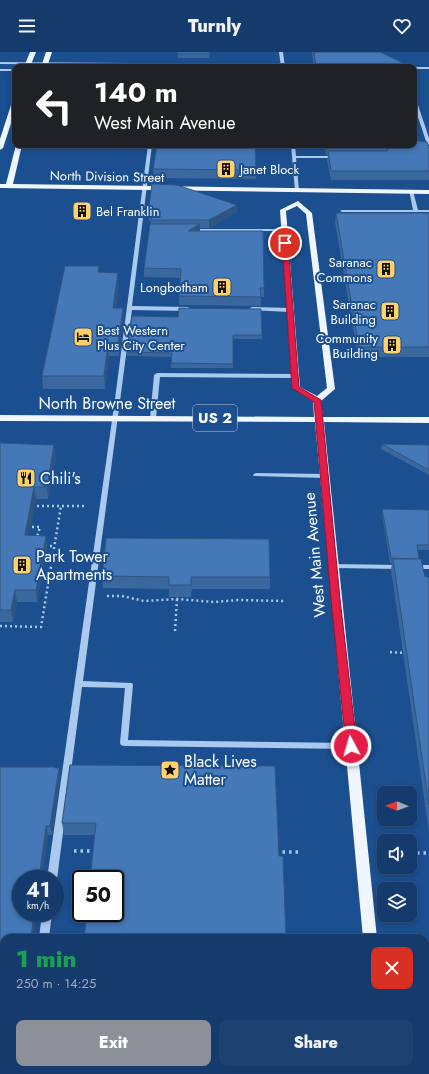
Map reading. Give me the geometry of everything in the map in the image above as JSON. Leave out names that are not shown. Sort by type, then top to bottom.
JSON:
[{"type":"main road","points":[[28,64],[33,52]]},
{"type":"main road","points":[[45,64],[49,52]]},
{"type":"main road","points":[[0,148],[12,111]]},
{"type":"main road","points":[[9,186],[18,148]]},
{"type":"main road","name":"North Division Street","points":[[0,186],[429,192]]},
{"type":"main road","points":[[297,190],[298,203],[309,213],[331,389],[317,400],[296,388],[283,210],[298,203]]},
{"type":"main road","name":"West Main Avenue","points":[[317,400],[370,934]]},
{"type":"main road","name":"North Browne Street","points":[[0,418],[429,420]]},
{"type":"street","points":[[281,52],[283,64]]},
{"type":"street","points":[[0,63],[14,64]]},
{"type":"street","points":[[417,68],[429,68]]},
{"type":"street","points":[[0,70],[12,70]]},
{"type":"street","points":[[417,108],[429,144]]},
{"type":"street","points":[[53,870],[130,308],[150,148]]},
{"type":"street","points":[[293,148],[297,190]]},
{"type":"street","points":[[294,157],[343,157]]},
{"type":"street","points":[[411,191],[416,211]]},
{"type":"street","points":[[342,211],[429,212]]},
{"type":"street","points":[[140,230],[148,230]]},
{"type":"street","points":[[188,230],[284,230]]},
{"type":"street","points":[[130,308],[193,309]]},
{"type":"street","points":[[248,309],[290,310]]},
{"type":"street","points":[[154,418],[157,375],[295,376]]},
{"type":"street","points":[[256,475],[324,476]]},
{"type":"street","points":[[333,566],[429,567]]},
{"type":"street","points":[[79,684],[130,685],[124,743],[351,746]]},
{"type":"street","points":[[44,934],[46,922]]},
{"type":"path","points":[[30,506],[103,506]]},
{"type":"path","points":[[0,626],[41,627],[61,506]]},
{"type":"path","points":[[24,527],[40,527],[37,541]]},
{"type":"path","points":[[42,546],[54,546]]},
{"type":"path","points":[[91,596],[122,596],[144,601],[177,599],[214,602],[238,600],[285,601]]},
{"type":"path","points":[[175,631],[177,599]]},
{"type":"path","points":[[390,652],[406,652]]},
{"type":"path","points":[[56,851],[103,851]]},
{"type":"path","points":[[275,852],[298,852]]},
{"type":"path","points":[[417,853],[429,853]]},
{"type":"building","points":[[178,52],[210,52],[209,54],[177,54]]},
{"type":"building","points":[[314,52],[380,52],[401,62],[401,64],[316,64]]},
{"type":"building","points":[[417,138],[418,141],[427,142],[429,148],[429,171],[331,171],[328,151],[387,151],[390,148],[417,148]]},
{"type":"building","name":"Janet Block","points":[[156,148],[255,148],[256,170],[153,169]]},
{"type":"building","points":[[152,184],[177,185],[237,205],[209,220],[151,220],[152,214],[148,214],[148,212]]},
{"type":"building","points":[[336,213],[429,213],[429,347],[359,347]]},
{"type":"building","points":[[150,224],[200,224],[188,231],[263,231],[264,288],[260,288],[261,297],[179,296],[181,269],[144,268]]},
{"type":"building","name":"Best Western Plus City Center","points":[[65,266],[99,266],[98,272],[118,273],[113,308],[123,308],[118,344],[108,343],[104,376],[42,376]]},
{"type":"building","points":[[179,308],[261,309],[262,335],[233,335],[233,364],[171,363],[172,353],[127,352],[132,316],[178,317]]},
{"type":"building","points":[[0,443],[54,445],[47,487],[34,487],[25,535],[46,536],[36,590],[15,590],[11,610],[0,610]]},
{"type":"building","points":[[382,444],[429,445],[429,470]]},
{"type":"building","points":[[382,509],[429,510],[429,545],[417,545],[419,559],[391,558]]},
{"type":"building","points":[[106,538],[269,539],[270,577],[191,577],[191,585],[169,585],[169,577],[102,576]]},
{"type":"building","points":[[393,559],[421,559],[425,577],[429,577],[429,805]]},
{"type":"building","points":[[70,765],[275,766],[279,856],[283,856],[286,934],[84,934],[86,922],[124,922],[124,870],[91,870],[96,823],[62,823]]},
{"type":"building","points":[[0,767],[59,768],[50,826],[46,826],[40,870],[12,870],[12,922],[33,922],[31,934],[0,934]]},
{"type":"place","name":"Janet Block","points":[[226,169]]},
{"type":"place","name":"Bel Franklin","points":[[82,211]]},
{"type":"place","name":"Saranac Commons","points":[[386,269]]},
{"type":"place","name":"Longbotham","points":[[222,287]]},
{"type":"place","name":"Saranac Building","points":[[390,311]]},
{"type":"place","name":"Best Western Plus City Center","points":[[83,337]]},
{"type":"place","name":"Community Building","points":[[392,345]]},
{"type":"place","name":"Chili's","points":[[26,478]]},
{"type":"place","name":"Park Tower Apartments","points":[[22,565]]},
{"type":"place","name":"Black Lives Matter","points":[[170,770]]},
{"type":"route","points":[[285,243],[296,388],[317,400],[351,746]]}]
